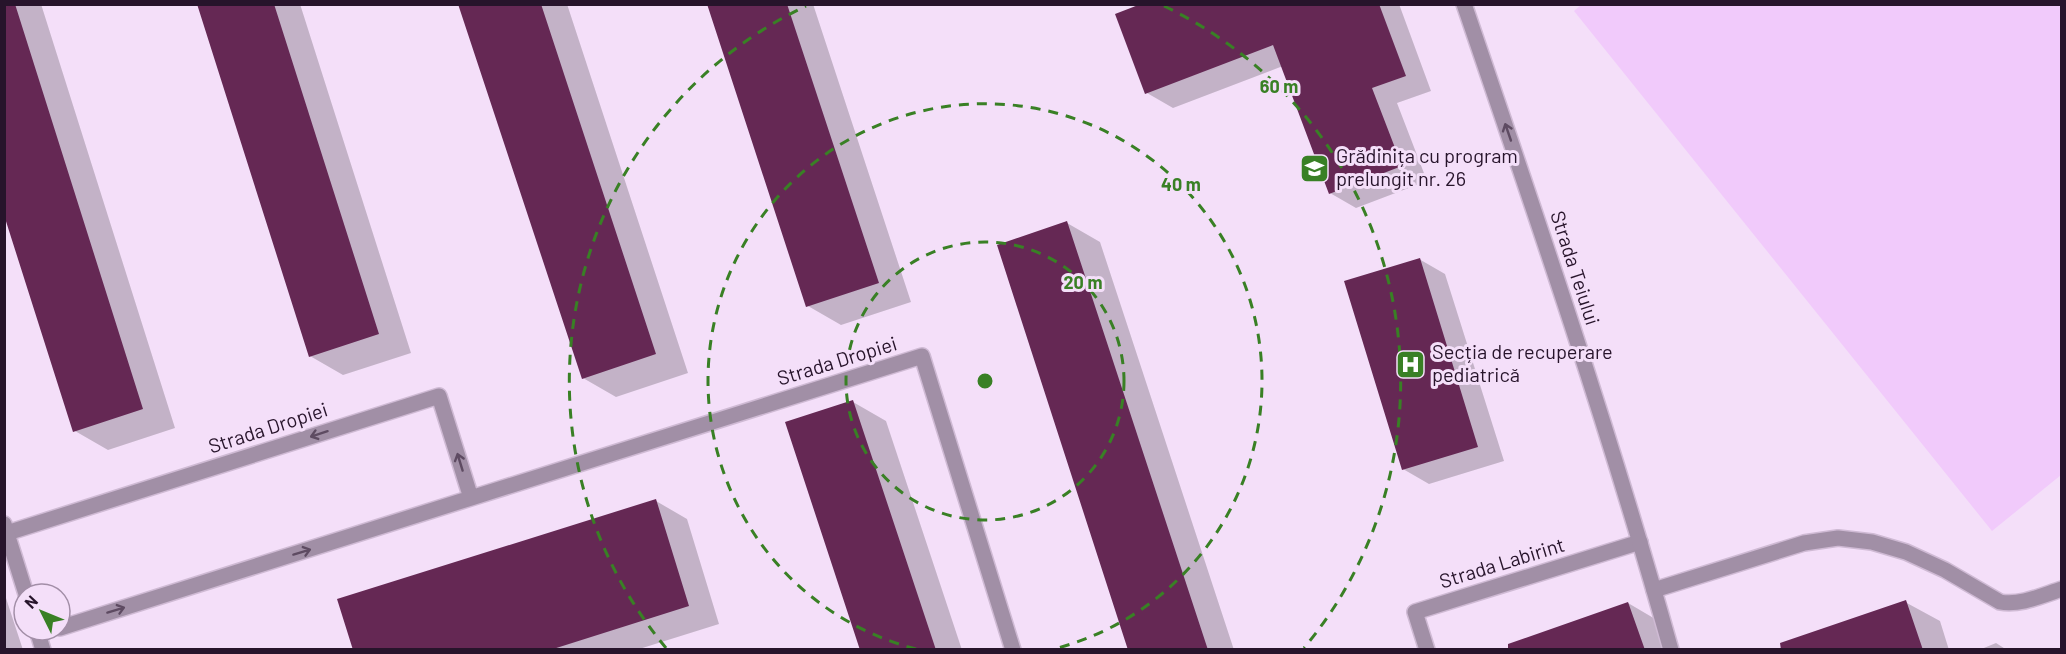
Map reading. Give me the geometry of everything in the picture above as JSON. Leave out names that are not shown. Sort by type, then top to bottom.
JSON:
[{"type":"street","name":"Strada Teiului","points":[[1464,4],[1533,207],[1640,542],[1671,650]]},
{"type":"street","name":"Strada Dropiei","points":[[72,624],[922,356],[1013,650]]},
{"type":"street","name":"Strada Dropiei","points":[[6,528],[439,396],[471,498]]},
{"type":"street","points":[[6,528],[22,582]]},
{"type":"street","points":[[1654,590],[1804,543],[1838,538],[1872,542],[1906,552],[1945,570],[2007,604],[2061,589]]},
{"type":"street","name":"Strada Labirint","points":[[1427,650],[1415,612],[1640,542]]},
{"type":"shaded area","points":[[1582,4],[2061,5],[2061,475],[1992,531],[1574,11]]},
{"type":"building","points":[[4,4],[15,4],[143,409],[73,432],[4,215]]},
{"type":"building","points":[[197,4],[274,4],[379,334],[309,357]]},
{"type":"building","points":[[458,4],[541,4],[656,354],[582,379]]},
{"type":"building","points":[[707,4],[787,4],[879,283],[806,307]]},
{"type":"building","points":[[1141,4],[1379,4],[1406,76],[1372,88],[1402,166],[1329,194],[1273,45],[1145,94],[1115,14]]},
{"type":"building","points":[[1067,221],[1208,650],[1128,650],[997,245]]},
{"type":"building","name":"Secția de recuperare pediatrică","points":[[1420,258],[1478,447],[1402,470],[1344,281]]},
{"type":"building","points":[[853,400],[936,650],[860,650],[785,422]]},
{"type":"building","points":[[656,499],[689,606],[550,650],[353,650],[337,599]]},
{"type":"building","points":[[1906,600],[1923,650],[1781,650],[1780,643]]},
{"type":"building","points":[[1628,602],[1645,650],[1508,650],[1508,644]]},
{"type":"place","name":"Grădinița cu program prelungit nr. 26","points":[[1315,168]]},
{"type":"place","name":"Secția de recuperare pediatrică","points":[[1411,364]]}]
